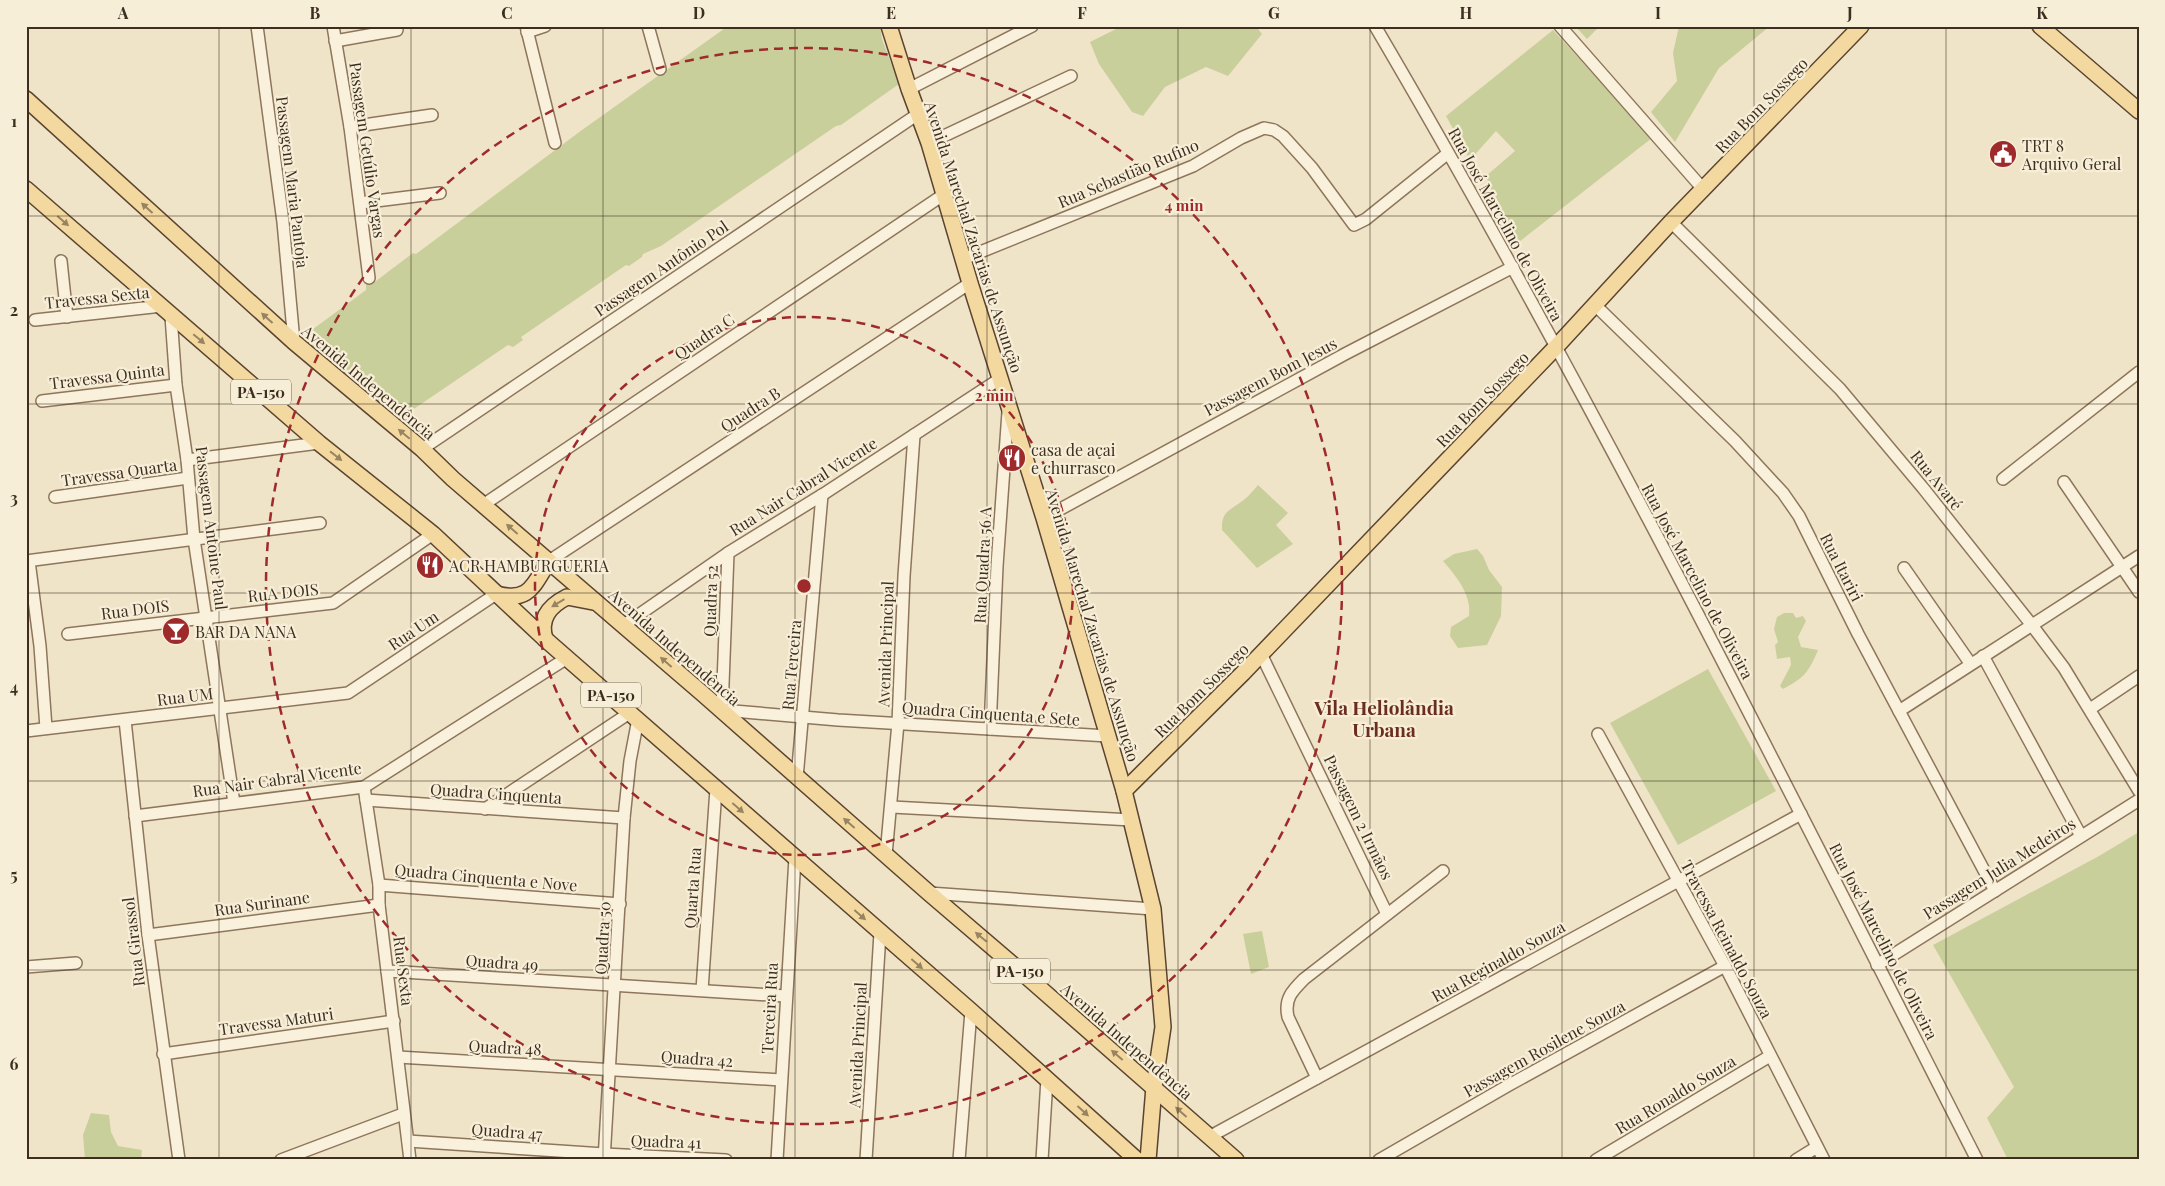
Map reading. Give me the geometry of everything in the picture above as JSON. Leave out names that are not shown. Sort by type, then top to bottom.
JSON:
[{"type":"main road","name":"Avenida Marechal Zacarias de Assunção","points":[[890,26],[909,89],[929,143],[943,195],[1044,518],[1124,791],[1153,909],[1163,1027],[1154,1087],[1148,1160]]},
{"type":"main road","name":"Rua Bom Sossego","points":[[1124,791],[1261,654],[1556,347],[1671,222],[1861,26]]},
{"type":"main road","points":[[2040,26],[2139,111]]},
{"type":"main road","name":"Avenida Independência","points":[[26,99],[294,342],[422,449],[483,505],[722,710],[928,893],[1236,1160]]},
{"type":"main road","name":"PA-150","points":[[26,189],[319,443],[433,534],[545,639],[971,1011],[1137,1160]]},
{"type":"main road","points":[[496,594],[514,597],[530,591],[536,585],[549,561]]},
{"type":"main road","points":[[545,639],[542,630],[544,618],[550,608],[558,602],[567,597],[576,597],[599,604]]},
{"type":"street","name":"Passagem Maria Pantoja","points":[[256,26],[283,222],[294,342]]},
{"type":"street","name":"Passagem Getúlio Vargas","points":[[334,26],[350,127],[369,278]]},
{"type":"street","points":[[545,26],[527,29],[555,143]]},
{"type":"street","points":[[648,26],[660,69]]},
{"type":"street","points":[[909,89],[1032,26]]},
{"type":"street","name":"Rua José Marcelino de Oliveira","points":[[1375,26],[1513,267],[1556,347],[1801,814],[1977,1160]]},
{"type":"street","points":[[1560,26],[1703,189]]},
{"type":"street","points":[[335,41],[397,30]]},
{"type":"street","points":[[929,143],[1071,76]]},
{"type":"street","name":"Passagem Antônio Pol","points":[[422,449],[918,114]]},
{"type":"street","points":[[350,127],[432,115]]},
{"type":"street","name":"Rua Sebastião Rufino","points":[[963,259],[1193,166],[1241,138],[1264,128],[1274,130],[1284,136],[1312,168],[1354,225],[1366,219],[1448,154]]},
{"type":"street","points":[[360,204],[440,193]]},
{"type":"street","name":"Quadra C","points":[[483,505],[943,195]]},
{"type":"street","name":"Rua Avaré","points":[[1671,222],[1840,389],[2031,624],[2090,709],[2139,791]]},
{"type":"street","points":[[61,261],[67,317]]},
{"type":"street","name":"Passagem Bom Jesus","points":[[1044,518],[1320,367],[1513,267]]},
{"type":"street","name":"Quadra B","points":[[549,561],[970,283]]},
{"type":"street","name":"Rua Itariri","points":[[1595,305],[1735,441],[1783,494],[1799,516],[1821,563],[1995,891]]},
{"type":"street","name":"Travessa Sexta","points":[[35,320],[167,311]]},
{"type":"street","name":"Passagem Antoine Paul","points":[[167,311],[187,460],[194,539],[234,803]]},
{"type":"street","points":[[2003,479],[2139,372]]},
{"type":"street","name":"Rua Nair Cabral Vicente","points":[[624,625],[728,553],[822,495],[1000,378]]},
{"type":"street","name":"Travessa Quinta","points":[[42,400],[176,384]]},
{"type":"street","name":"Rua Quadra 56 A","points":[[990,729],[997,566],[1008,403]]},
{"type":"street","name":"Avenida Principal","points":[[886,855],[892,807],[898,723],[904,576],[914,435]]},
{"type":"street","points":[[187,460],[319,443]]},
{"type":"street","name":"Travessa Quarta","points":[[55,497],[188,478]]},
{"type":"street","points":[[2064,482],[2139,592]]},
{"type":"street","name":"Rua Terceira","points":[[797,778],[822,495]]},
{"type":"street","points":[[46,728],[40,646],[27,561],[320,524]]},
{"type":"street","name":"RuA DOIS","points":[[206,616],[332,603],[433,534]]},
{"type":"street","name":"Quadra 52","points":[[722,710],[728,553]]},
{"type":"street","points":[[1899,710],[2139,556]]},
{"type":"street","points":[[1904,568],[1970,664]]},
{"type":"street","name":"Rua Um","points":[[348,693],[496,594]]},
{"type":"street","name":"Rua DOIS","points":[[68,634],[206,616]]},
{"type":"street","name":"Passagem 2 Irmãos","points":[[1261,654],[1387,914]]},
{"type":"street","points":[[1983,656],[2081,836]]},
{"type":"street","name":"Rua Nair Cabral Vicente","points":[[135,816],[364,786],[567,658]]},
{"type":"street","points":[[2090,709],[2139,676]]},
{"type":"street","name":"Rua UM","points":[[26,731],[348,693]]},
{"type":"street","name":"Quadra Cinquenta e Sete","points":[[722,710],[803,717],[1108,736]]},
{"type":"street","points":[[485,809],[634,716]]},
{"type":"street","name":"Quadra 50","points":[[604,1157],[624,818],[634,716]]},
{"type":"street","name":"Rua Girassol","points":[[125,720],[148,935],[178,1160]]},
{"type":"street","name":"Travessa Reinaldo Souza","points":[[1598,734],[1725,966],[1824,1160]]},
{"type":"street","name":"Rua Sexta","points":[[364,786],[379,885],[379,905],[410,1160]]},
{"type":"street","name":"Quarta Rua","points":[[702,990],[716,789]]},
{"type":"street","name":"Quadra Cinquenta","points":[[366,800],[624,818]]},
{"type":"street","name":"Passagem Julia Medeiros","points":[[1877,965],[2139,800]]},
{"type":"street","points":[[892,807],[1132,820]]},
{"type":"street","name":"Rua Reginaldo Souza","points":[[1209,1137],[1801,814]]},
{"type":"street","name":"Terceira Rua","points":[[776,1160],[795,858]]},
{"type":"street","points":[[1317,1078],[1288,1017],[1286,1009],[1287,999],[1304,978],[1443,871]]},
{"type":"street","name":"Quadra Cinquenta e Nove","points":[[379,885],[620,904]]},
{"type":"street","points":[[928,893],[1153,909]]},
{"type":"street","name":"Rua Surinane","points":[[148,935],[379,905]]},
{"type":"street","name":"Avenida Principal","points":[[866,1160],[880,933]]},
{"type":"street","points":[[26,968],[76,963]]},
{"type":"street","name":"Passagem Rosilene Souza","points":[[1379,1160],[1509,1085],[1725,966]]},
{"type":"street","name":"Quadra 49","points":[[387,971],[786,996]]},
{"type":"street","points":[[959,1160],[971,1011]]},
{"type":"street","name":"Travessa Maturi","points":[[163,1054],[394,1021]]},
{"type":"street","name":"Rua Ronaldo Souza","points":[[1596,1160],[1770,1056]]},
{"type":"street","name":"Quadra 48","points":[[398,1057],[610,1069]]},
{"type":"street","name":"Quadra 42","points":[[610,1069],[781,1080]]},
{"type":"street","points":[[1042,1160],[1047,1079]]},
{"type":"street","points":[[281,1160],[403,1114]]},
{"type":"street","name":"Quadra 47","points":[[408,1141],[604,1157]]},
{"type":"street","points":[[1796,1160],[1817,1147]]},
{"type":"street","name":"Quadra 41","points":[[604,1157],[726,1160]]},
{"type":"green space","points":[[728,26],[880,26],[882,39],[899,84],[661,246],[643,254],[642,257],[629,266],[626,265],[521,337],[523,340],[513,347],[508,345],[399,419],[305,335],[366,290],[366,281],[376,281],[413,253],[416,254],[582,130]]},
{"type":"green space","points":[[1122,26],[1256,26],[1262,34],[1228,76],[1206,67],[1165,87],[1143,116],[1132,112],[1099,64],[1090,42]]},
{"type":"green space","points":[[1575,26],[1600,26],[1587,39]]},
{"type":"green space","points":[[1679,26],[1770,26],[1719,68],[1675,142],[1651,112],[1677,81],[1673,53]]},
{"type":"green space","points":[[1553,30],[1652,138],[1519,242],[1498,208],[1486,176],[1515,151],[1496,131],[1470,160],[1446,116]]},
{"type":"green space","points":[[1258,485],[1288,513],[1276,525],[1293,544],[1257,568],[1222,530],[1222,524],[1226,513]]},
{"type":"green space","points":[[1477,549],[1483,556],[1489,570],[1502,587],[1501,616],[1487,645],[1458,648],[1450,636],[1451,627],[1469,616],[1468,601],[1458,579],[1443,561],[1454,554]]},
{"type":"green space","points":[[1784,613],[1793,613],[1796,618],[1803,616],[1806,621],[1798,637],[1801,647],[1818,650],[1805,674],[1783,689],[1780,686],[1791,665],[1790,657],[1777,659],[1775,645],[1778,642],[1774,629],[1777,617]]},
{"type":"green space","points":[[1708,669],[1776,791],[1678,845],[1610,723]]},
{"type":"green space","points":[[2139,832],[2139,1160],[2008,1160],[1987,1118],[2014,1087],[1933,945],[2099,856]]},
{"type":"green space","points":[[1262,931],[1269,967],[1251,974],[1243,934]]},
{"type":"green space","points":[[91,1113],[109,1115],[111,1132],[118,1146],[142,1150],[141,1160],[85,1160],[83,1135]]},
{"type":"place","name":"TRT 8 Arquivo Geral","points":[[2003,154]]},
{"type":"place","name":"casa de açai e churrasco","points":[[1012,458]]},
{"type":"place","name":"ACR HAMBURGUERIA","points":[[430,565]]},
{"type":"place","name":"BAR DA NANA","points":[[176,631]]},
{"type":"district","name":"Vila Heliolândia Urbana","points":[[1384,718]]}]
